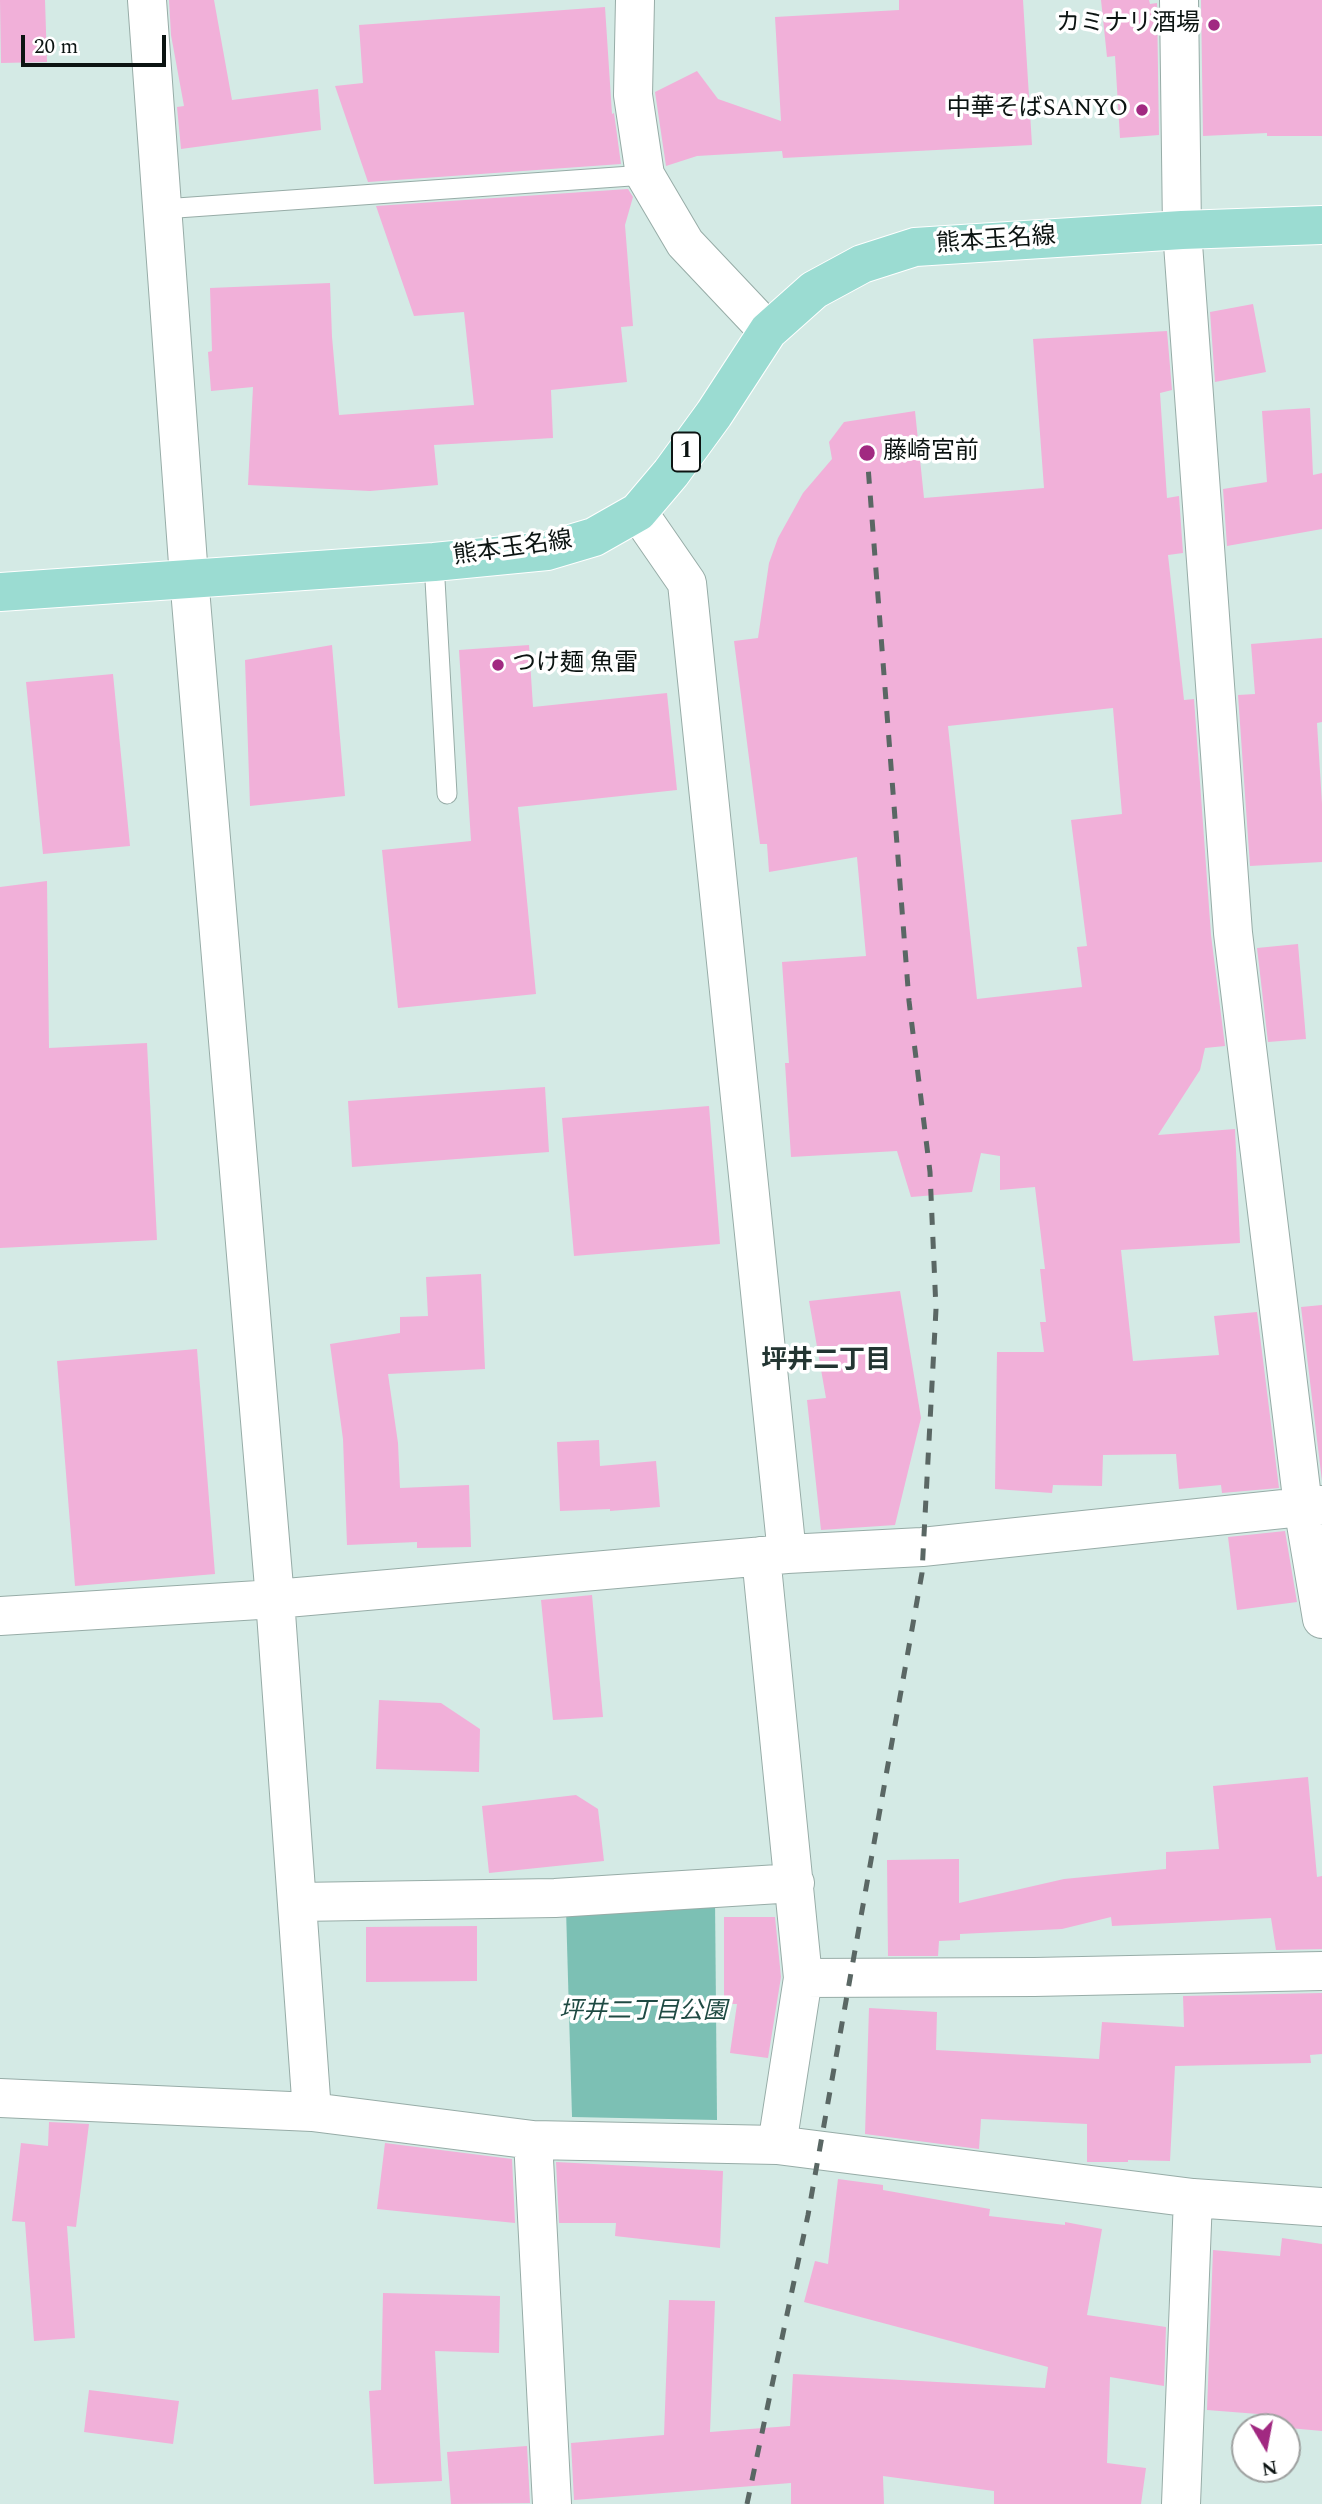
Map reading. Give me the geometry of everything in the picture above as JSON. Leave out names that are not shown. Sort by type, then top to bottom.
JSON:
[{"type":"main road","name":"熊本玉名線","points":[[0,592],[434,562],[547,551],[594,537],[638,512],[671,473],[768,331],[814,290],[862,264],[915,247],[1182,230],[1322,225]]},
{"type":"street","points":[[147,0],[189,577],[275,1599],[312,2112]]},
{"type":"street","points":[[635,0],[633,95],[645,175],[685,243],[768,331]]},
{"type":"street","points":[[1179,0],[1182,230],[1233,933],[1313,1506],[1322,1619]]},
{"type":"street","points":[[638,512],[687,583],[774,1555],[803,1978],[777,2145]]},
{"type":"street","points":[[0,1616],[275,1599],[774,1555],[922,1547],[1313,1506]]},
{"type":"street","points":[[297,1902],[555,1898],[795,1883]]},
{"type":"street","points":[[803,1978],[1034,1977],[1322,1971]]},
{"type":"street","points":[[0,2098],[312,2112],[533,2140],[777,2145],[1193,2198],[1322,2207]]},
{"type":"street","points":[[533,2140],[552,2504]]},
{"type":"street","points":[[1181,2504],[1193,2198]]},
{"type":"lane","points":[[163,209],[645,175]]},
{"type":"lane","points":[[434,562],[447,794]]},
{"type":"green space","name":"坪井二丁目公園","points":[[715,1899],[717,2120],[572,2117],[566,1909]]},
{"type":"building","points":[[0,0],[45,0],[47,62],[1,63]]},
{"type":"building","points":[[169,0],[214,0],[232,100],[318,89],[321,130],[181,149],[177,107],[184,106],[171,35]]},
{"type":"building","points":[[899,0],[1023,0],[1032,145],[783,158],[782,151],[697,156],[666,166],[655,92],[697,71],[718,99],[781,121],[775,17],[899,10]]},
{"type":"building","points":[[1101,0],[1149,0],[1150,4],[1157,3],[1159,135],[1120,138],[1115,56],[1107,57]]},
{"type":"building","points":[[1201,0],[1322,0],[1322,136],[1267,136],[1267,133],[1203,136]]},
{"type":"building","points":[[605,7],[612,114],[614,113],[621,164],[368,182],[335,86],[363,83],[359,25]]},
{"type":"building","points":[[628,189],[633,197],[625,225],[633,326],[621,327],[627,382],[551,390],[553,438],[434,445],[438,485],[370,491],[248,485],[253,387],[211,391],[208,352],[212,351],[210,288],[330,283],[339,415],[474,405],[464,312],[414,316],[376,206]]},
{"type":"building","points":[[1253,304],[1266,372],[1215,382],[1210,312]]},
{"type":"building","points":[[1167,331],[1172,390],[1160,393],[1167,498],[1179,496],[1183,553],[1168,555],[1184,700],[1194,699],[1211,935],[1225,1046],[1205,1048],[1200,1070],[1158,1135],[1235,1129],[1240,1243],[1121,1250],[1133,1361],[1219,1355],[1214,1316],[1257,1312],[1279,1488],[1222,1493],[1221,1485],[1179,1489],[1176,1454],[1103,1455],[1102,1486],[1053,1485],[1052,1493],[995,1489],[997,1352],[1044,1352],[1040,1322],[1046,1322],[1040,1269],[1045,1269],[1035,1187],[1000,1190],[1000,1156],[981,1153],[972,1192],[911,1197],[897,1151],[791,1157],[785,1063],[789,1063],[782,962],[866,956],[857,857],[769,872],[767,844],[760,844],[734,641],[758,638],[769,563],[778,538],[803,493],[832,459],[829,442],[844,422],[915,411],[924,498],[1044,488],[1033,339]],"holes":[[[1113,708],[1122,814],[1071,820],[1087,946],[1077,947],[1082,987],[977,999],[948,726]]]},
{"type":"building","points":[[1310,408],[1313,475],[1322,473],[1322,529],[1227,546],[1223,489],[1267,482],[1262,411]]},
{"type":"building","points":[[1322,638],[1322,722],[1317,723],[1322,862],[1250,866],[1238,695],[1255,694],[1251,644]]},
{"type":"building","points":[[332,645],[345,796],[250,806],[245,660]]},
{"type":"building","points":[[529,645],[533,707],[667,693],[677,790],[518,807],[536,994],[398,1008],[382,850],[471,841],[459,650]]},
{"type":"building","points":[[113,674],[130,846],[43,854],[26,682]]},
{"type":"building","points":[[47,881],[49,1048],[147,1043],[157,1240],[0,1248],[0,887]]},
{"type":"building","points":[[1298,944],[1306,1039],[1268,1042],[1257,948]]},
{"type":"building","points":[[545,1087],[549,1152],[352,1167],[348,1101]]},
{"type":"building","points":[[709,1106],[720,1244],[574,1256],[562,1118]]},
{"type":"building","points":[[481,1274],[485,1369],[388,1374],[398,1443],[400,1488],[469,1485],[471,1547],[417,1548],[417,1542],[347,1545],[343,1439],[330,1344],[400,1333],[400,1317],[428,1316],[426,1277]]},
{"type":"building","points":[[900,1291],[921,1418],[895,1525],[821,1530],[807,1400],[826,1398],[809,1301]]},
{"type":"building","points":[[1322,1305],[1322,1481],[1301,1307]]},
{"type":"building","points":[[197,1349],[215,1574],[75,1586],[57,1361]]},
{"type":"building","points":[[599,1440],[600,1466],[656,1461],[660,1507],[560,1511],[557,1442]]},
{"type":"building","points":[[1285,1531],[1297,1602],[1237,1610],[1228,1537]]},
{"type":"building","points":[[592,1595],[603,1717],[553,1720],[541,1600]]},
{"type":"building","points":[[379,1700],[441,1703],[480,1729],[479,1772],[376,1769]]},
{"type":"building","points":[[1308,1777],[1317,1877],[1322,1876],[1322,1949],[1276,1950],[1271,1918],[1112,1926],[1111,1917],[1062,1929],[960,1934],[960,1940],[939,1941],[938,1956],[888,1956],[887,1860],[959,1859],[959,1903],[1064,1879],[1166,1869],[1166,1852],[1219,1849],[1213,1786]]},
{"type":"building","points":[[576,1795],[598,1809],[604,1861],[489,1873],[482,1806]]},
{"type":"building","points":[[724,1917],[775,1917],[781,1977],[768,2058],[730,2053],[737,2004],[724,2004]]},
{"type":"building","points":[[477,1926],[477,1981],[366,1982],[366,1927]]},
{"type":"building","points":[[1322,1993],[1322,2054],[1310,2055],[1311,2063],[1175,2066],[1170,2161],[1087,2162],[1087,2124],[981,2119],[979,2149],[865,2134],[869,2008],[937,2012],[936,2050],[1099,2059],[1102,2022],[1184,2027],[1183,1996]]},
{"type":"building","points":[[49,2122],[89,2124],[76,2227],[67,2226],[75,2338],[34,2341],[25,2222],[12,2221],[21,2143],[48,2146]]},
{"type":"building","points":[[385,2143],[512,2159],[515,2223],[377,2209]]},
{"type":"building","points":[[556,2162],[723,2171],[720,2248],[615,2236],[616,2223],[559,2223]]},
{"type":"building","points":[[838,2179],[883,2185],[883,2190],[990,2209],[989,2216],[1065,2225],[1065,2222],[1102,2229],[1087,2315],[1166,2327],[1164,2386],[1110,2377],[1107,2463],[1146,2468],[1141,2504],[994,2504],[994,2491],[883,2476],[884,2504],[791,2504],[791,2483],[574,2500],[571,2443],[664,2435],[669,2300],[715,2301],[710,2432],[790,2426],[793,2374],[1045,2388],[1048,2367],[804,2302],[815,2261],[828,2264]]},
{"type":"building","points":[[1282,2238],[1322,2244],[1322,2431],[1301,2429],[1301,2413],[1207,2410],[1213,2250],[1280,2256]]},
{"type":"building","points":[[383,2293],[500,2296],[499,2353],[435,2351],[442,2481],[374,2484],[369,2391],[381,2390]]},
{"type":"building","points":[[89,2390],[179,2401],[173,2444],[84,2432]]},
{"type":"building","points":[[527,2446],[530,2503],[451,2504],[447,2452]]},
{"type":"railway","points":[[747,2504],[808,2215],[922,1573],[936,1309],[930,1172],[909,1001],[867,453]]},
{"type":"place","name":"カミナリ酒場","points":[[1214,25]]},
{"type":"place","name":"中華そばSANYO","points":[[1142,110]]},
{"type":"place","name":"藤崎宮前","points":[[867,453]]},
{"type":"place","name":"つけ麺 魚雷","points":[[498,665]]},
{"type":"district","name":"坪井二丁目","points":[[826,1363]]}]
